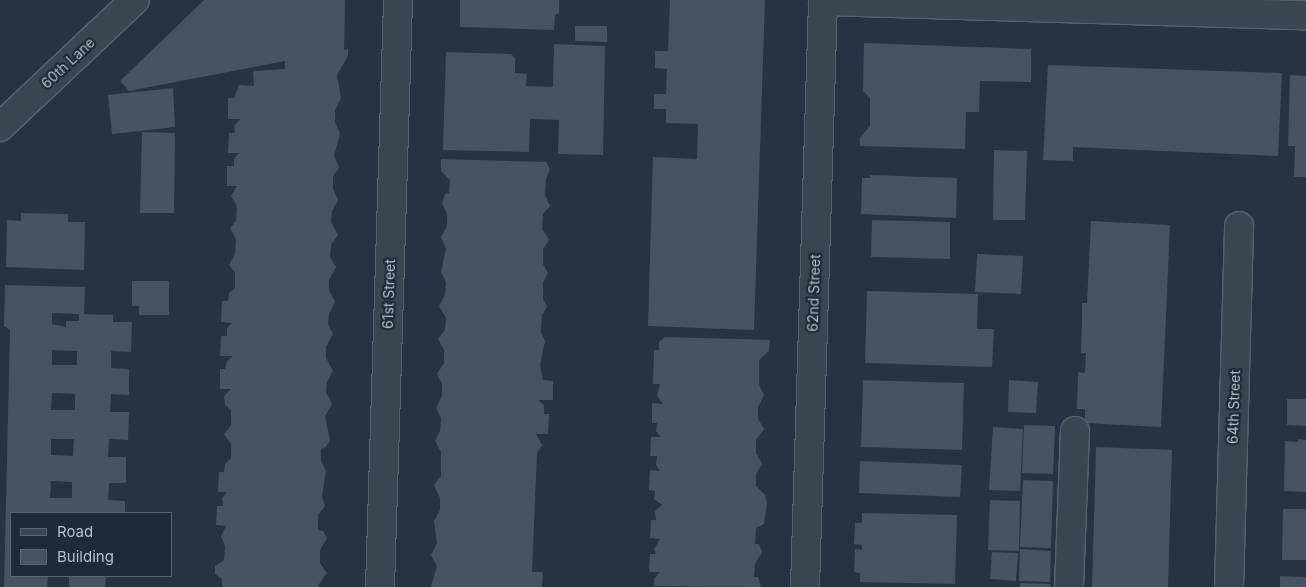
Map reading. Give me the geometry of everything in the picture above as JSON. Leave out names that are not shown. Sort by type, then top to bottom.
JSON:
[{"type":"street","name":"60th Lane","points":[[0,127],[135,0]]},
{"type":"street","name":"61st Street","points":[[380,587],[398,0]]},
{"type":"street","points":[[822,0],[1306,15]]},
{"type":"street","name":"62nd Street","points":[[805,587],[822,0]]},
{"type":"street","name":"64th Street","points":[[1229,587],[1240,226]]},
{"type":"street","points":[[1069,587],[1075,431]]},
{"type":"building","points":[[204,0],[345,0],[344,50],[348,49],[348,56],[337,75],[341,98],[335,110],[335,122],[340,134],[334,156],[339,167],[333,177],[333,189],[338,200],[332,211],[331,222],[338,235],[331,245],[330,257],[336,267],[329,280],[329,290],[335,302],[329,314],[328,324],[333,334],[326,347],[326,358],[333,371],[327,382],[326,392],[332,404],[325,416],[330,440],[326,447],[321,449],[321,461],[326,471],[322,496],[325,506],[318,515],[318,530],[323,531],[327,538],[320,550],[320,563],[327,573],[317,587],[222,587],[222,579],[215,574],[215,566],[224,560],[225,546],[221,536],[226,526],[216,525],[217,506],[223,506],[222,498],[227,492],[218,492],[219,472],[224,472],[225,464],[231,458],[231,444],[224,434],[231,425],[231,410],[225,405],[224,396],[231,389],[220,389],[220,369],[225,369],[227,361],[233,356],[220,356],[221,336],[227,336],[227,328],[232,323],[221,322],[222,301],[228,301],[229,293],[235,288],[235,273],[229,265],[235,254],[236,239],[230,228],[236,221],[237,206],[231,196],[237,186],[227,186],[227,166],[234,166],[234,159],[239,153],[228,153],[229,133],[235,133],[234,126],[240,119],[228,119],[228,98],[234,98],[239,85],[254,86],[253,71],[285,69],[285,61],[129,91],[120,81]]},
{"type":"building","points":[[460,0],[559,0],[559,13],[555,15],[554,30],[460,27]]},
{"type":"building","points":[[670,0],[765,0],[754,330],[648,326],[653,157],[697,159],[698,124],[666,123],[666,109],[654,109],[654,94],[666,94],[667,69],[655,68],[655,51],[668,51]]},
{"type":"building","points":[[575,26],[607,26],[607,42],[575,41]]},
{"type":"building","points":[[864,43],[1031,49],[1031,82],[980,81],[979,112],[966,112],[965,149],[860,146],[860,138],[870,126],[870,98],[863,91]]},
{"type":"building","points":[[554,44],[605,46],[603,155],[558,154],[559,120],[530,119],[529,152],[443,150],[446,52],[511,54],[515,58],[515,73],[527,74],[526,86],[553,87]]},
{"type":"building","points":[[1048,65],[1282,73],[1278,156],[1073,147],[1073,161],[1043,160]]},
{"type":"building","points":[[1290,75],[1306,76],[1306,177],[1294,177],[1295,146],[1288,146]]},
{"type":"building","points":[[173,88],[175,127],[112,134],[108,95]]},
{"type":"building","points":[[142,132],[175,133],[174,213],[140,213]]},
{"type":"building","points":[[994,150],[1027,151],[1025,220],[993,220]]},
{"type":"building","points":[[441,159],[546,162],[550,169],[546,179],[545,195],[550,206],[543,214],[542,229],[549,240],[543,249],[543,264],[548,273],[543,282],[543,299],[547,307],[542,315],[541,332],[545,341],[540,365],[543,380],[553,381],[553,400],[538,400],[544,405],[544,414],[549,414],[548,434],[536,434],[542,445],[537,453],[532,572],[543,572],[542,587],[431,587],[437,566],[431,555],[437,543],[434,521],[440,510],[440,498],[434,485],[441,476],[441,452],[435,441],[440,431],[441,418],[436,408],[442,396],[442,384],[437,374],[444,363],[444,350],[438,339],[445,330],[446,318],[439,306],[445,295],[446,282],[441,272],[446,249],[441,237],[447,226],[447,214],[442,203],[445,194],[449,193],[450,180],[441,171]]},
{"type":"building","points":[[870,175],[957,178],[956,218],[861,214],[862,178],[870,178]]},
{"type":"building","points":[[21,213],[68,214],[68,222],[85,222],[84,270],[6,267],[7,220],[21,221]]},
{"type":"building","points":[[872,220],[950,222],[950,259],[871,257]]},
{"type":"building","points":[[1091,221],[1170,225],[1161,427],[1085,423],[1085,409],[1077,409],[1078,372],[1085,373],[1086,353],[1081,353],[1082,303],[1087,303]]},
{"type":"building","points":[[977,254],[1023,256],[1021,294],[975,292]]},
{"type":"building","points":[[132,281],[169,281],[169,315],[139,315],[139,306],[132,306]]},
{"type":"building","points":[[5,285],[85,287],[84,314],[113,315],[113,322],[132,322],[131,352],[111,351],[111,368],[129,369],[129,395],[111,394],[110,412],[129,412],[128,440],[109,439],[108,457],[126,457],[126,483],[109,483],[108,500],[125,501],[125,512],[10,512],[10,577],[48,577],[47,587],[4,587],[10,330],[4,326]],"holes":[[[52,313],[79,314],[79,321],[66,321],[66,327],[52,324]],[[52,350],[77,351],[77,365],[52,365]],[[52,393],[75,394],[75,410],[51,410]],[[51,439],[74,439],[73,456],[51,455]],[[51,481],[72,482],[72,498],[50,498]]]},
{"type":"building","points":[[867,291],[978,294],[977,329],[994,329],[992,367],[865,363]]},
{"type":"building","points":[[665,337],[770,340],[769,351],[759,360],[759,384],[764,395],[758,407],[758,419],[764,429],[756,440],[756,453],[762,464],[756,474],[756,486],[765,495],[767,503],[764,524],[756,528],[755,544],[759,544],[762,552],[755,564],[754,577],[758,577],[761,587],[654,586],[654,579],[660,572],[649,572],[650,554],[656,554],[654,549],[660,539],[650,538],[651,520],[656,520],[655,511],[662,505],[654,499],[655,491],[649,490],[650,470],[660,471],[656,465],[657,456],[650,456],[651,437],[661,437],[656,431],[657,423],[652,423],[652,403],[663,404],[657,396],[660,384],[653,384],[654,350],[659,350],[659,342]]},
{"type":"building","points":[[863,380],[964,383],[962,450],[861,447]]},
{"type":"building","points":[[1009,380],[1038,382],[1036,413],[1008,412]]},
{"type":"building","points":[[1287,399],[1306,399],[1306,426],[1287,425]]},
{"type":"building","points":[[1024,425],[1055,426],[1053,474],[1022,473]]},
{"type":"building","points":[[993,427],[1023,429],[1020,491],[989,490]]},
{"type":"building","points":[[1298,439],[1306,440],[1306,492],[1284,491],[1285,441],[1298,442]]},
{"type":"building","points":[[1096,447],[1172,450],[1168,587],[1092,587]]},
{"type":"building","points":[[860,461],[962,465],[960,497],[859,493]]},
{"type":"building","points":[[1023,480],[1053,481],[1051,548],[1020,547]]},
{"type":"building","points":[[990,500],[1020,501],[1019,551],[988,550]]},
{"type":"building","points":[[1283,509],[1306,509],[1306,560],[1282,560]]},
{"type":"building","points":[[862,513],[957,515],[955,584],[860,582],[860,573],[854,572],[855,549],[862,550],[862,545],[854,544],[855,523],[862,523]]},
{"type":"building","points":[[1020,549],[1051,551],[1050,582],[1019,581]]},
{"type":"building","points":[[992,552],[1018,553],[1016,581],[990,579]]},
{"type":"building","points":[[1280,576],[1306,577],[1306,587],[1280,587]]},
{"type":"building","points":[[69,577],[106,577],[105,587],[69,587]]},
{"type":"building","points":[[1020,583],[1051,584],[1050,587],[1020,587]]}]
